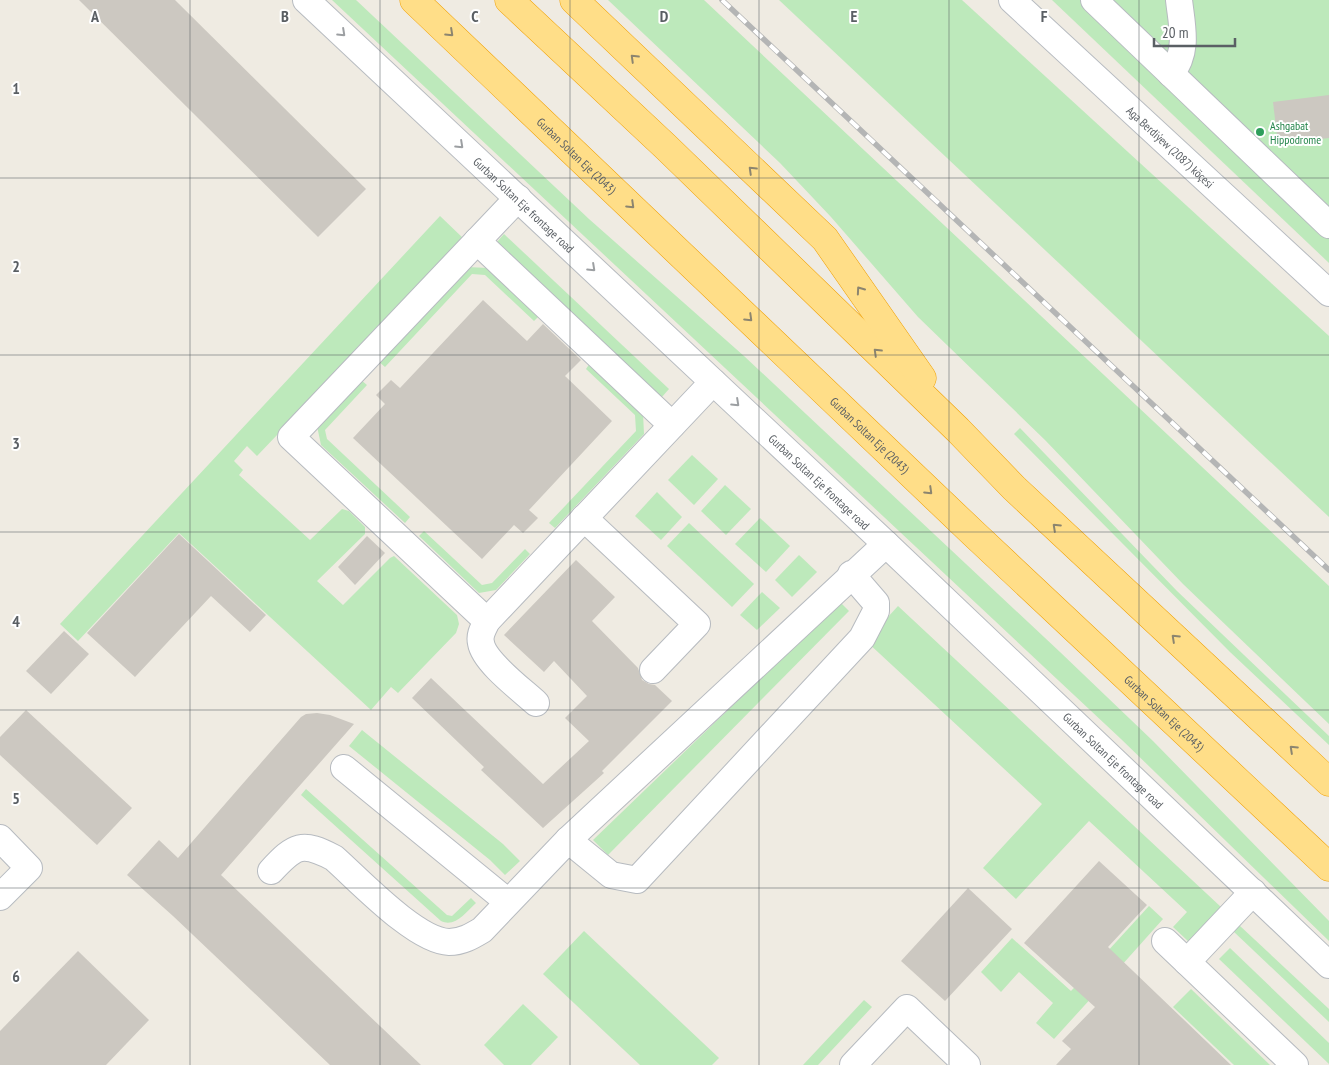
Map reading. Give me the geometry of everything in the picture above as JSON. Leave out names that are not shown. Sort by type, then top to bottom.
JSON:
[{"type":"highway","name":"Gurban Soltan Eje (2043)","points":[[414,0],[987,546],[1329,867]]},
{"type":"highway","points":[[509,0],[666,147],[958,430],[1014,488],[1329,782]]},
{"type":"highway","points":[[574,0],[825,239],[958,430]]},
{"type":"street","name":"Gurban Soltan Eje frontage road","points":[[306,0],[886,544],[1329,965]]},
{"type":"street","name":"Aga Berdiýew (2087) köçesi","points":[[1012,0],[1329,293]]},
{"type":"street","points":[[1094,0],[1329,225]]},
{"type":"street","points":[[1171,74],[1179,63],[1182,53],[1179,0]]},
{"type":"street","points":[[487,621],[291,437],[518,198]]},
{"type":"street","points":[[477,241],[672,425]]},
{"type":"street","points":[[536,703],[488,658],[481,645],[481,633],[487,621],[713,382]]},
{"type":"street","points":[[584,518],[697,624],[654,670]]},
{"type":"street","points":[[271,871],[289,852],[304,846],[320,851],[334,858],[414,928],[432,937],[449,942],[467,939],[482,930],[568,840],[851,574],[886,544]]},
{"type":"street","points":[[568,840],[611,875],[637,880],[862,638],[876,611],[876,603],[851,574]]},
{"type":"street","points":[[344,768],[508,902]]},
{"type":"street","points":[[0,838],[29,868],[0,897]]},
{"type":"street","points":[[1187,962],[1253,892]]},
{"type":"street","points":[[1165,942],[1295,1065]]},
{"type":"street","points":[[853,1065],[907,1008],[967,1065]]},
{"type":"green space","points":[[332,0],[356,0],[589,219],[744,356],[1060,652],[1153,741],[1329,921],[1329,941],[1121,739]]},
{"type":"green space","points":[[608,0],[704,0],[1329,586],[1329,724],[1183,584],[1045,440],[918,317],[831,217],[780,163]]},
{"type":"green space","points":[[779,0],[962,0],[1329,336],[1329,517]]},
{"type":"green space","name":"Ashgabat Hippodrome","points":[[1052,0],[1329,0],[1329,263]]},
{"type":"green space","points":[[440,216],[464,239],[257,456],[247,446],[234,461],[243,470],[239,475],[310,540],[342,509],[349,511],[365,527],[365,534],[317,581],[343,605],[394,556],[457,615],[459,624],[456,633],[398,693],[391,687],[371,710],[179,533],[78,641],[60,624]]},
{"type":"green space","points":[[504,234],[669,389],[661,398],[496,243]]},
{"type":"green space","points":[[467,267],[488,268],[539,316],[534,321],[485,275],[472,274],[385,367],[378,361]]},
{"type":"green space","points":[[590,363],[643,413],[644,434],[555,528],[549,523],[636,431],[635,415],[586,369]]},
{"type":"green space","points":[[361,380],[367,385],[325,430],[327,439],[410,517],[405,523],[321,445],[317,426]]},
{"type":"green space","points":[[1020,428],[1177,591],[1329,736],[1329,745],[1230,652],[1014,434]]},
{"type":"green space","points":[[692,455],[718,479],[694,505],[668,480]]},
{"type":"green space","points":[[725,485],[751,509],[726,535],[701,511]]},
{"type":"green space","points":[[657,492],[682,517],[661,540],[635,516]]},
{"type":"green space","points":[[760,518],[790,546],[766,572],[735,544]]},
{"type":"green space","points":[[689,523],[754,584],[732,607],[667,546]]},
{"type":"green space","points":[[424,531],[482,585],[492,583],[525,549],[530,554],[496,590],[479,593],[419,536]]},
{"type":"green space","points":[[799,555],[817,572],[792,597],[775,580]]},
{"type":"green space","points":[[762,592],[780,608],[757,630],[740,615]]},
{"type":"green space","points":[[840,602],[849,611],[608,855],[593,840]]},
{"type":"green space","points":[[898,606],[1221,907],[1189,942],[1173,927],[1187,912],[1089,821],[1016,899],[983,868],[1042,804],[866,641]]},
{"type":"green space","points":[[362,730],[503,844],[520,861],[505,875],[490,860],[349,746]]},
{"type":"green space","points":[[306,789],[447,915],[452,916],[471,898],[476,903],[456,921],[446,923],[441,921],[301,795]]},
{"type":"green space","points":[[1149,906],[1163,919],[1121,966],[1106,953]]},
{"type":"green space","points":[[1239,925],[1329,1009],[1329,1022],[1233,931]]},
{"type":"green space","points":[[584,931],[719,1058],[712,1065],[640,1065],[543,974]]},
{"type":"green space","points":[[1012,938],[1071,991],[1090,971],[1104,984],[1054,1039],[1036,1023],[1053,1003],[1019,972],[1001,992],[981,972]]},
{"type":"green space","points":[[1230,948],[1329,1043],[1329,1064],[1219,959]]},
{"type":"green space","points":[[1191,989],[1270,1065],[1234,1065],[1173,1007]]},
{"type":"green space","points":[[864,1000],[872,1007],[818,1065],[803,1065]]},
{"type":"green space","points":[[523,1004],[558,1037],[531,1065],[504,1065],[484,1045]]},
{"type":"building","points":[[79,0],[175,0],[366,189],[318,237]]},
{"type":"building","points":[[1329,95],[1329,138],[1278,144],[1273,102]]},
{"type":"building","points":[[483,300],[527,341],[543,324],[581,360],[565,376],[612,421],[529,510],[538,518],[523,533],[514,525],[482,559],[353,438],[385,404],[376,395],[391,380],[400,388]]},
{"type":"building","points":[[179,534],[266,615],[250,632],[211,596],[135,677],[87,633]]},
{"type":"building","points":[[367,536],[385,553],[355,585],[338,567]]},
{"type":"building","points":[[576,560],[615,597],[592,621],[638,668],[642,680],[655,685],[672,701],[602,771],[604,773],[543,828],[481,770],[484,767],[412,698],[431,678],[543,784],[589,741],[565,718],[587,696],[554,661],[544,672],[504,635]]},
{"type":"building","points":[[64,631],[89,654],[51,694],[26,671]]},
{"type":"building","points":[[26,710],[132,808],[97,845],[0,755],[0,737]]},
{"type":"building","points":[[306,714],[330,715],[354,724],[221,875],[421,1065],[330,1065],[127,875],[159,840],[178,858],[301,717]]},
{"type":"building","points":[[1099,861],[1147,905],[1108,947],[1231,1065],[1056,1065],[1071,1049],[1062,1041],[1095,1007],[1024,943]]},
{"type":"building","points":[[968,888],[1012,929],[945,1001],[901,961]]},
{"type":"building","points":[[78,951],[149,1020],[106,1065],[0,1065],[0,1031]]},
{"type":"railway","points":[[722,0],[1329,570]]},
{"type":"place","name":"Ashgabat Hippodrome","points":[[1260,132]]}]
